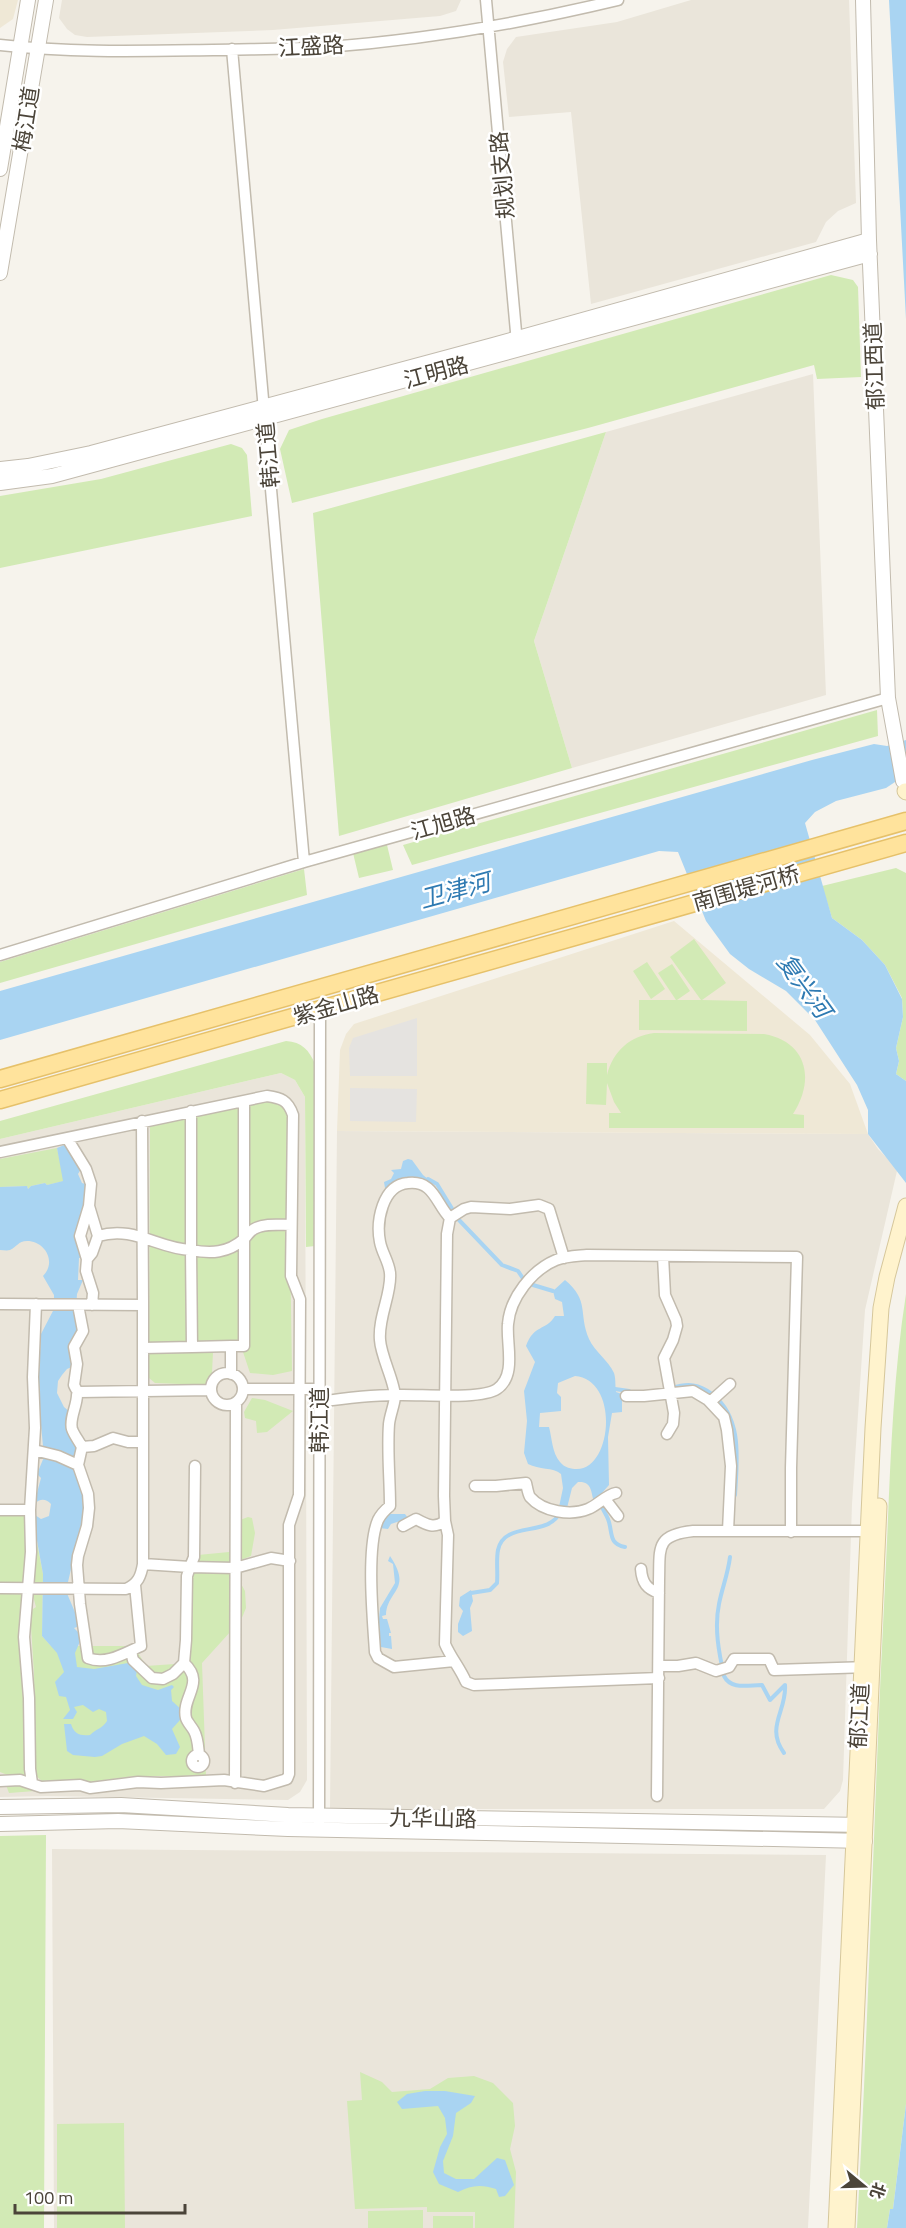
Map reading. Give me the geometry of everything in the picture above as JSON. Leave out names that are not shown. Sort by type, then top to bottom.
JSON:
[{"type":"main road","name":"南围堤河桥","points":[[666,890],[906,822]]},
{"type":"main road","name":"南围堤河桥","points":[[671,909],[906,843]]},
{"type":"main road","name":"紫金山路","points":[[0,1079],[666,890]]},
{"type":"main road","name":"紫金山路","points":[[0,1100],[671,909]]},
{"type":"main road","name":"郁江道","points":[[836,2228],[860,1825],[873,1531],[884,1394],[887,1276],[906,1206]]},
{"type":"main road","name":"郁江道","points":[[886,1308],[906,1242]]},
{"type":"main road","name":"郁江道","points":[[847,2228],[859,1841]]},
{"type":"street","name":"梅江道","points":[[0,169],[28,0]]},
{"type":"street","name":"梅江道","points":[[0,273],[46,0]]},
{"type":"street","name":"规划支路","points":[[486,0],[517,344]]},
{"type":"street","name":"江盛路","points":[[0,45],[37,49],[128,52],[326,47],[414,38],[488,27],[618,0]]},
{"type":"street","name":"郁江西道","points":[[863,0],[869,240],[888,698],[905,789]]},
{"type":"street","name":"韩江道","points":[[232,49],[304,862]]},
{"type":"street","name":"江明路","points":[[517,344],[869,240]]},
{"type":"street","name":"江明路","points":[[0,483],[52,476],[265,412],[517,344],[870,254]]},
{"type":"street","name":"江明路","points":[[0,469],[28,466],[91,453],[265,412]]},
{"type":"street","name":"江旭路","points":[[0,955],[304,862],[888,698]]},
{"type":"street","name":"韩江道","points":[[320,1010],[320,1823]]},
{"type":"street","points":[[0,1152],[267,1096],[284,1099],[291,1106],[293,1114],[291,1276],[300,1299],[299,1495],[289,1525],[289,1774],[287,1779],[264,1786],[224,1780],[138,1782],[90,1788],[80,1785],[41,1788],[20,1780],[0,1781]]},
{"type":"street","points":[[143,1348],[244,1346],[244,1102]]},
{"type":"street","points":[[191,1111],[192,1347]]},
{"type":"street","points":[[0,1588],[126,1589],[135,1585],[141,1576],[143,1564],[142,1121]]},
{"type":"street","points":[[68,1138],[83,1163],[91,1184],[89,1206],[80,1236],[93,1293],[92,1305]]},
{"type":"street","points":[[454,1215],[430,1188],[407,1182],[400,1185],[384,1202],[379,1229],[380,1244],[390,1272],[390,1281],[381,1315],[380,1340],[395,1395],[389,1422],[390,1506],[383,1511],[378,1521],[374,1543],[372,1585],[375,1652],[378,1658],[394,1667],[454,1661]]},
{"type":"street","points":[[564,1258],[549,1209],[539,1205],[510,1209],[471,1206],[454,1215],[447,1234],[445,1521],[448,1535],[445,1644],[466,1682],[474,1685],[659,1678]]},
{"type":"street","points":[[87,1259],[92,1253],[98,1236],[89,1206]]},
{"type":"street","points":[[98,1236],[109,1233],[142,1236],[179,1250],[216,1252],[229,1250],[253,1229],[291,1225]]},
{"type":"street","points":[[319,1402],[395,1395],[481,1395],[493,1392],[505,1382],[509,1361],[508,1323],[513,1306],[527,1282],[542,1268],[564,1258],[587,1255],[797,1257],[791,1532]]},
{"type":"street","points":[[663,1256],[665,1295],[677,1326],[664,1358],[671,1389],[674,1419],[667,1434]]},
{"type":"street","points":[[0,1304],[143,1305]]},
{"type":"street","points":[[32,1783],[24,1637],[31,1552],[30,1510],[34,1450],[36,1304]]},
{"type":"street","points":[[78,1305],[83,1330],[75,1347],[74,1385],[77,1402],[71,1425],[72,1432],[82,1447],[78,1465],[88,1494],[89,1508],[87,1526],[78,1556],[74,1588],[88,1659],[98,1662],[111,1659],[141,1646],[135,1585]]},
{"type":"street","points":[[231,1346],[231,1374]]},
{"type":"street","points":[[225,1373],[231,1374],[239,1379],[243,1389],[240,1399],[231,1405],[220,1404],[212,1396],[211,1390],[216,1377],[225,1373]]},
{"type":"street","points":[[710,1402],[730,1384]]},
{"type":"street","points":[[243,1389],[319,1389]]},
{"type":"street","points":[[626,1396],[671,1389],[693,1391],[710,1402],[724,1417],[728,1430],[731,1466],[728,1531]]},
{"type":"street","points":[[77,1392],[211,1390]]},
{"type":"street","points":[[235,1783],[236,1403]]},
{"type":"street","points":[[82,1447],[94,1446],[113,1438],[128,1442],[143,1442]]},
{"type":"street","points":[[34,1450],[58,1456],[78,1465]]},
{"type":"street","points":[[131,1650],[133,1660],[152,1678],[163,1679],[174,1674],[184,1663],[187,1576],[194,1557],[195,1466]]},
{"type":"street","points":[[475,1486],[526,1483],[530,1496],[544,1506],[575,1514],[602,1502],[609,1494],[616,1493]]},
{"type":"street","points":[[602,1502],[618,1516]]},
{"type":"street","points":[[0,1510],[30,1510]]},
{"type":"street","points":[[407,1523],[417,1519],[432,1526],[438,1526],[445,1521]]},
{"type":"street","points":[[657,1796],[659,1593],[661,1547],[664,1540],[678,1532],[873,1531]]},
{"type":"street","points":[[143,1564],[234,1568],[271,1558],[290,1561]]},
{"type":"street","points":[[641,1569],[644,1583],[651,1590],[659,1593]]},
{"type":"street","points":[[659,1666],[696,1663],[721,1671],[734,1659],[770,1659],[774,1670],[867,1667]]},
{"type":"street","points":[[184,1663],[193,1676],[193,1687],[186,1718],[196,1736],[199,1755],[204,1758],[204,1762],[198,1767],[199,1781]]},
{"type":"street","name":"九华山路","points":[[0,1807],[121,1805],[320,1823],[859,1841]]},
{"type":"street","name":"九华山路","points":[[0,1824],[118,1821],[860,1825]]},
{"type":"shaded area","points":[[0,0],[18,0],[13,19],[0,28]]},
{"type":"shaded area","points":[[62,0],[461,0],[456,11],[440,16],[273,30],[87,37],[75,35],[59,18]]},
{"type":"shaded area","points":[[691,0],[849,0],[856,203],[838,211],[826,222],[816,242],[591,304],[571,112],[509,117],[503,62],[507,49],[516,37],[617,22]]},
{"type":"shaded area","points":[[813,374],[826,695],[572,768],[534,641],[606,432]]},
{"type":"shaded area","points":[[674,921],[810,1035],[850,1084],[868,1134],[337,1131],[340,1050],[346,1034],[354,1024]]},
{"type":"shaded area","points":[[417,1018],[417,1076],[350,1076],[349,1048],[353,1038]]},
{"type":"shaded area","points":[[281,1073],[295,1080],[305,1097],[307,1780],[300,1792],[288,1800],[0,1797],[0,1139]]},
{"type":"shaded area","points":[[350,1088],[417,1089],[416,1122],[350,1121]]},
{"type":"shaded area","points":[[337,1131],[868,1134],[891,1162],[897,1171],[865,1310],[852,1504],[843,1780],[840,1791],[824,1809],[330,1809]]},
{"type":"shaded area","points":[[52,1849],[826,1855],[808,2228],[54,2228]]},
{"type":"green space","points":[[831,275],[853,280],[858,287],[861,377],[817,379],[814,365],[588,428],[292,503],[280,449],[289,430]]},
{"type":"green space","points":[[606,432],[534,641],[572,768],[339,836],[313,513]]},
{"type":"green space","points":[[231,444],[242,448],[247,455],[252,516],[0,568],[0,496],[101,479]]},
{"type":"green space","points":[[877,710],[878,736],[412,865],[403,845]]},
{"type":"green space","points":[[387,845],[393,870],[359,878],[353,853]]},
{"type":"green space","points":[[896,868],[906,873],[906,1081],[896,1074],[899,1061],[896,1048],[903,1017],[902,998],[885,965],[862,940],[832,918],[822,886]]},
{"type":"green space","points":[[304,869],[307,895],[0,983],[0,962]]},
{"type":"green space","points":[[694,939],[726,983],[702,1000],[747,1001],[747,1031],[639,1030],[639,1000],[676,1000],[658,973],[672,964],[690,991],[677,1000],[701,1000],[670,957]]},
{"type":"green space","points":[[647,962],[665,989],[651,999],[633,971]]},
{"type":"green space","points":[[654,1033],[764,1034],[779,1038],[790,1045],[803,1064],[804,1088],[793,1114],[804,1115],[804,1128],[609,1128],[609,1113],[621,1113],[607,1083],[606,1105],[586,1104],[587,1063],[607,1063],[607,1075],[618,1052],[624,1046],[637,1037]]},
{"type":"green space","points":[[286,1041],[304,1048],[315,1064],[315,1246],[306,1247],[305,1097],[295,1080],[281,1073],[0,1139],[0,1121]]},
{"type":"green space","points":[[274,1100],[283,1104],[288,1115],[292,1371],[273,1375],[250,1373],[243,1352],[213,1352],[212,1373],[206,1385],[155,1383],[149,1378],[150,1124]]},
{"type":"green space","points":[[57,1148],[64,1181],[31,1186],[28,1189],[27,1186],[0,1187],[0,1159]]},
{"type":"green space","points":[[906,1294],[906,2104],[893,2209],[890,2209],[887,2228],[857,2228],[892,1439],[897,1366]]},
{"type":"green space","points":[[252,1398],[265,1400],[293,1411],[267,1432],[257,1433],[256,1421],[245,1418],[244,1412]]},
{"type":"green space","points":[[0,1513],[27,1513],[25,1559],[35,1791],[9,1793],[6,1785],[10,1776],[0,1772]]},
{"type":"green space","points":[[252,1518],[255,1533],[251,1556],[238,1561],[240,1582],[245,1591],[246,1608],[241,1620],[202,1663],[206,1776],[134,1776],[89,1782],[42,1781],[35,1775],[34,1674],[30,1611],[36,1607],[30,1585],[34,1546],[37,1543],[43,1574],[42,1636],[51,1646],[134,1646],[146,1666],[189,1663],[189,1578],[198,1555],[229,1552],[240,1520]]},
{"type":"green space","points":[[46,1835],[44,2228],[0,2228],[0,1836]]},
{"type":"green space","points":[[360,2072],[382,2082],[392,2092],[430,2089],[448,2078],[474,2076],[493,2083],[513,2103],[515,2126],[510,2149],[516,2172],[514,2228],[475,2228],[475,2212],[427,2212],[427,2207],[355,2209],[347,2101],[362,2100]]},
{"type":"green space","points":[[124,2123],[125,2228],[57,2228],[57,2124]]},
{"type":"green space","points":[[423,2210],[423,2228],[368,2228],[368,2211]]},
{"type":"green space","points":[[433,2216],[473,2216],[473,2228],[433,2228]]},
{"type":"water","points":[[889,0],[906,0],[906,319]]},
{"type":"water","points":[[906,740],[906,779],[886,788],[836,801],[815,812],[805,823],[832,918],[862,940],[885,965],[902,999],[903,1017],[896,1048],[899,1061],[896,1074],[906,1081],[906,1183],[868,1134],[868,1110],[857,1085],[815,1020],[786,991],[749,969],[730,954],[706,921],[678,852],[659,851],[0,1040],[0,991],[812,760],[874,744],[887,746]]},
{"type":"water","points":[[64,1145],[81,1169],[78,1174],[82,1183],[89,1185],[87,1205],[78,1223],[77,1235],[84,1257],[79,1258],[78,1280],[83,1280],[77,1294],[76,1309],[81,1329],[74,1366],[67,1369],[58,1381],[57,1393],[64,1407],[71,1413],[78,1444],[86,1503],[66,1591],[77,1617],[77,1627],[74,1628],[80,1634],[81,1639],[75,1653],[77,1667],[94,1669],[128,1663],[137,1670],[136,1676],[142,1685],[158,1690],[172,1685],[174,1687],[171,1690],[172,1701],[182,1710],[180,1720],[172,1729],[180,1747],[176,1754],[166,1755],[157,1744],[144,1736],[122,1744],[102,1756],[73,1755],[67,1751],[64,1724],[71,1724],[78,1734],[90,1735],[107,1721],[106,1712],[99,1709],[93,1712],[83,1705],[74,1707],[77,1712],[73,1719],[63,1719],[70,1710],[66,1697],[59,1696],[55,1682],[64,1672],[57,1653],[42,1636],[43,1574],[32,1513],[41,1519],[49,1516],[51,1504],[42,1500],[34,1504],[41,1478],[37,1474],[44,1457],[38,1392],[41,1334],[54,1309],[54,1295],[43,1276],[49,1265],[44,1248],[39,1244],[24,1241],[10,1250],[0,1250],[0,1187],[27,1186],[28,1189],[31,1186],[63,1181],[57,1148]]},
{"type":"water","points":[[412,1160],[428,1179],[421,1181],[414,1177],[397,1181],[391,1188],[385,1188],[384,1182],[391,1179],[394,1173],[391,1170],[401,1169],[403,1161]]},
{"type":"water","points":[[565,1280],[578,1294],[589,1339],[615,1375],[616,1392],[622,1394],[622,1412],[612,1413],[608,1437],[609,1485],[594,1502],[588,1485],[578,1482],[572,1488],[567,1508],[559,1507],[563,1488],[561,1474],[528,1464],[524,1453],[527,1421],[524,1391],[535,1362],[526,1346],[533,1334],[555,1316],[564,1316],[562,1302],[555,1299],[553,1291]],"holes":[[[575,1376],[589,1381],[599,1392],[605,1407],[604,1441],[598,1455],[589,1465],[577,1469],[570,1468],[564,1466],[557,1458],[549,1427],[539,1427],[540,1413],[561,1411],[561,1397],[557,1393],[558,1383]]]},
{"type":"water","points":[[387,1514],[405,1514],[408,1518],[409,1529],[407,1531],[400,1521],[391,1524],[388,1529],[379,1528]]},
{"type":"water","points":[[390,1556],[399,1576],[399,1583],[387,1607],[386,1615],[382,1616],[383,1619],[387,1619],[392,1649],[381,1647],[378,1629],[380,1608],[395,1583],[393,1564],[388,1561]]},
{"type":"water","points":[[471,1590],[472,1631],[463,1636],[458,1632],[458,1624],[463,1611],[459,1606],[460,1597]]},
{"type":"water","points":[[445,2091],[475,2096],[471,2103],[456,2113],[453,2136],[443,2161],[444,2173],[456,2179],[474,2179],[497,2158],[505,2160],[514,2185],[505,2196],[499,2197],[496,2189],[486,2186],[467,2188],[458,2192],[439,2184],[433,2172],[440,2147],[447,2134],[445,2118],[438,2106],[402,2109],[397,2102],[407,2094]]},
{"type":"water","points":[[906,2104],[906,2228],[887,2228],[890,2209],[893,2209]]},
{"type":"waterway","points":[[428,1179],[437,1184],[459,1220],[502,1265],[518,1271],[524,1280],[533,1285],[553,1291]]},
{"type":"waterway","points":[[672,1388],[683,1385],[703,1388],[722,1404],[729,1415],[736,1440],[735,1495]]},
{"type":"waterway","points":[[615,1389],[629,1391]]},
{"type":"waterway","points":[[601,1505],[608,1519],[613,1540],[625,1547]]},
{"type":"waterway","points":[[471,1593],[490,1590],[497,1583],[497,1554],[502,1541],[517,1532],[547,1525],[560,1512]]},
{"type":"waterway","points":[[730,1557],[717,1622],[724,1676],[735,1685],[762,1685],[770,1700],[785,1685],[785,1694],[776,1727],[776,1735],[784,1753]]},
{"type":"water label","name":"卫津河","points":[[455,891]]},
{"type":"water label","name":"复兴河","points":[[804,986]]}]
